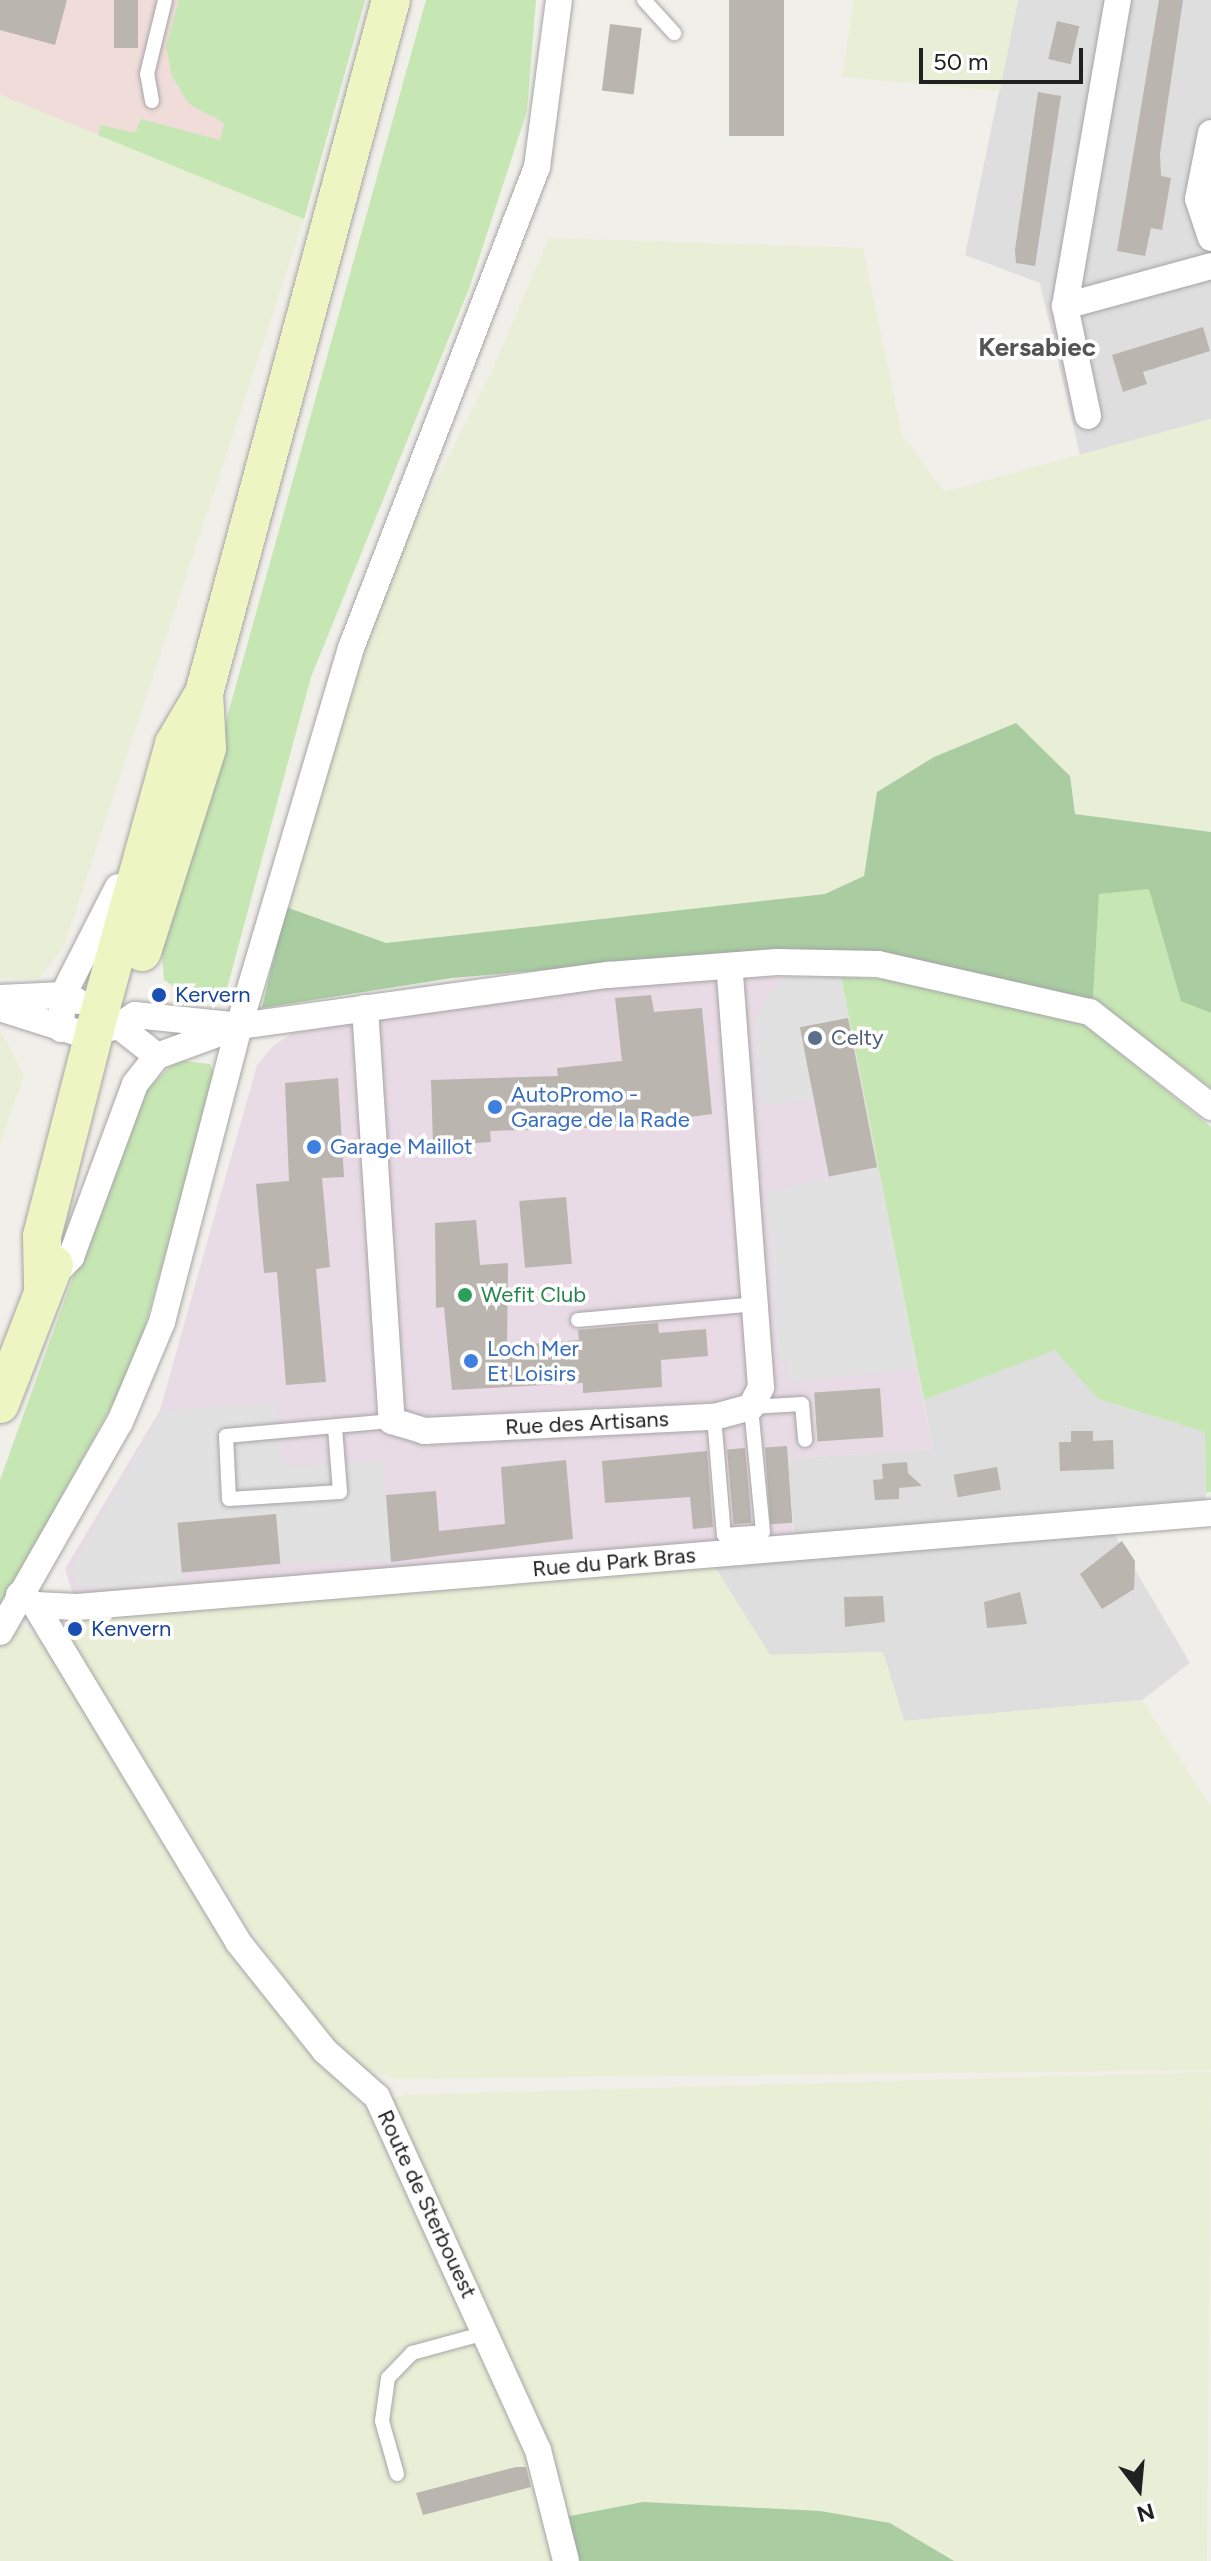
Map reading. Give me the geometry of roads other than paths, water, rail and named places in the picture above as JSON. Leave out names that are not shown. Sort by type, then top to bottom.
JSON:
[{"type":"main road","points":[[0,1404],[43,1285],[42,1236],[97,1024],[174,744],[204,693],[391,0]]},
{"type":"street","points":[[0,1632],[27,1600],[120,1422],[162,1322],[239,1026],[351,648],[537,167],[559,0]]},
{"type":"street","points":[[1088,416],[1065,306],[1118,0]]},
{"type":"street","points":[[1211,133],[1198,199],[1211,238]]},
{"type":"street","points":[[1065,306],[1211,266]]},
{"type":"street","points":[[63,995],[108,914],[131,849],[155,740],[204,693]]},
{"type":"street","points":[[43,1285],[71,1257],[135,1084],[157,1056],[239,1026],[365,1008],[729,966],[878,964],[1090,1012],[1211,1107]]},
{"type":"street","points":[[729,966],[758,1304],[761,1387],[751,1407]]},
{"type":"street","points":[[63,995],[97,1024]]},
{"type":"street","points":[[0,998],[63,995],[97,1024],[157,1056]]},
{"type":"street","points":[[0,1008],[97,1024],[135,1015],[239,1026]]},
{"type":"street","points":[[365,1008],[392,1421]]},
{"type":"street","name":"Rue des Artisans","points":[[392,1421],[424,1431],[714,1417],[751,1407]]},
{"type":"street","name":"Rue du Park Bras","points":[[27,1600],[1211,1513]]},
{"type":"street","name":"Route de Sterbouest","points":[[27,1600],[238,1942],[325,2051],[377,2097],[538,2450],[566,2561]]},
{"type":"lane","points":[[152,101],[147,74],[165,0]]},
{"type":"lane","points":[[644,0],[674,33]]},
{"type":"lane","points":[[578,1320],[758,1304]]},
{"type":"lane","points":[[714,1417],[724,1535],[763,1532],[751,1407],[802,1404],[805,1440]]},
{"type":"lane","points":[[335,1428],[340,1492],[229,1499],[226,1436],[392,1421]]},
{"type":"lane","points":[[397,2474],[382,2421],[388,2378],[412,2353],[485,2333]]},
{"type":"place","name":"Kervern","points":[[159,995]]},
{"type":"place","name":"Celty","points":[[815,1038]]},
{"type":"place","name":"AutoPromo - Garage de la Rade","points":[[495,1107]]},
{"type":"place","name":"Garage Maillot","points":[[314,1147]]},
{"type":"place","name":"Wefit Club","points":[[465,1295]]},
{"type":"place","name":"Loch Mer Et Loisirs","points":[[471,1361]]},
{"type":"place","name":"Kenvern","points":[[75,1629]]},
{"type":"district","name":"Kersabiec","points":[[1037,348]]}]
